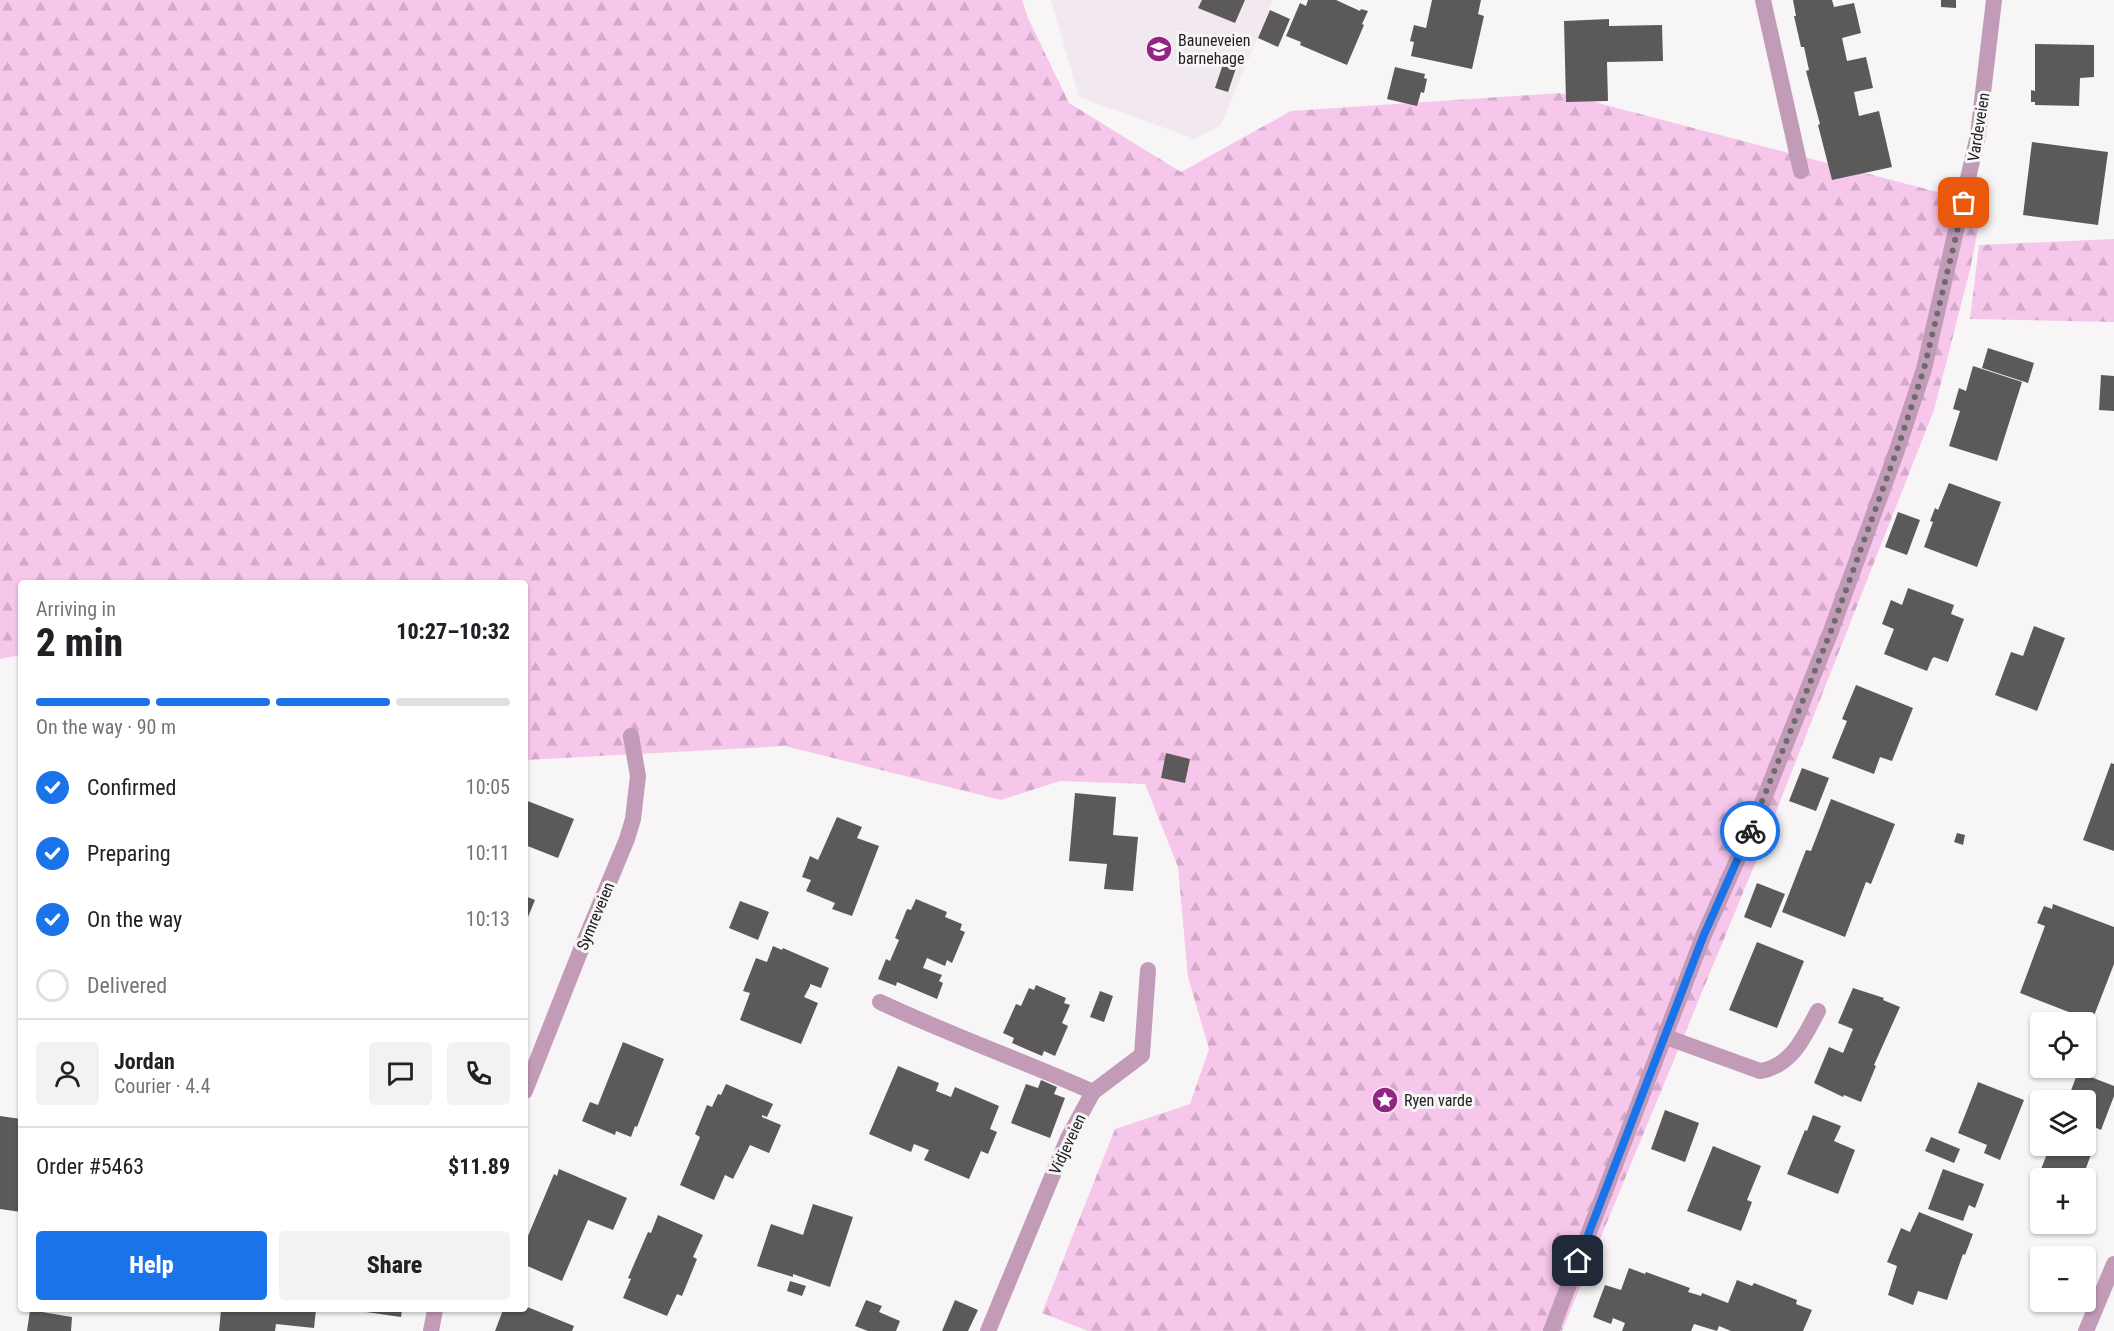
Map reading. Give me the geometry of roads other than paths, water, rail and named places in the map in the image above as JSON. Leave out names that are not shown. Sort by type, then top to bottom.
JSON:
[{"type":"street","points":[[1763,0],[1801,171]]},
{"type":"street","name":"Vardeveien","points":[[1555,1330],[1703,937],[1759,811],[1831,631],[1924,369],[1978,135],[1994,0]]},
{"type":"street","name":"Symreveien","points":[[528,1084],[630,829],[638,776],[631,736]]},
{"type":"street","name":"Vidjeveien","points":[[988,1331],[1068,1138],[1093,1092],[1142,1055],[1148,970]]},
{"type":"street","points":[[880,1002],[1093,1092]]},
{"type":"street","points":[[1666,1037],[1760,1071],[1783,1063],[1793,1053],[1803,1040],[1818,1011]]},
{"type":"street","points":[[2086,1331],[2114,1264]]},
{"type":"street","points":[[430,1331],[435,1312]]},
{"type":"place","name":"Bauneveien barnehage","points":[[1159,49]]},
{"type":"place","name":"Ryen varde","points":[[1385,1100]]}]
